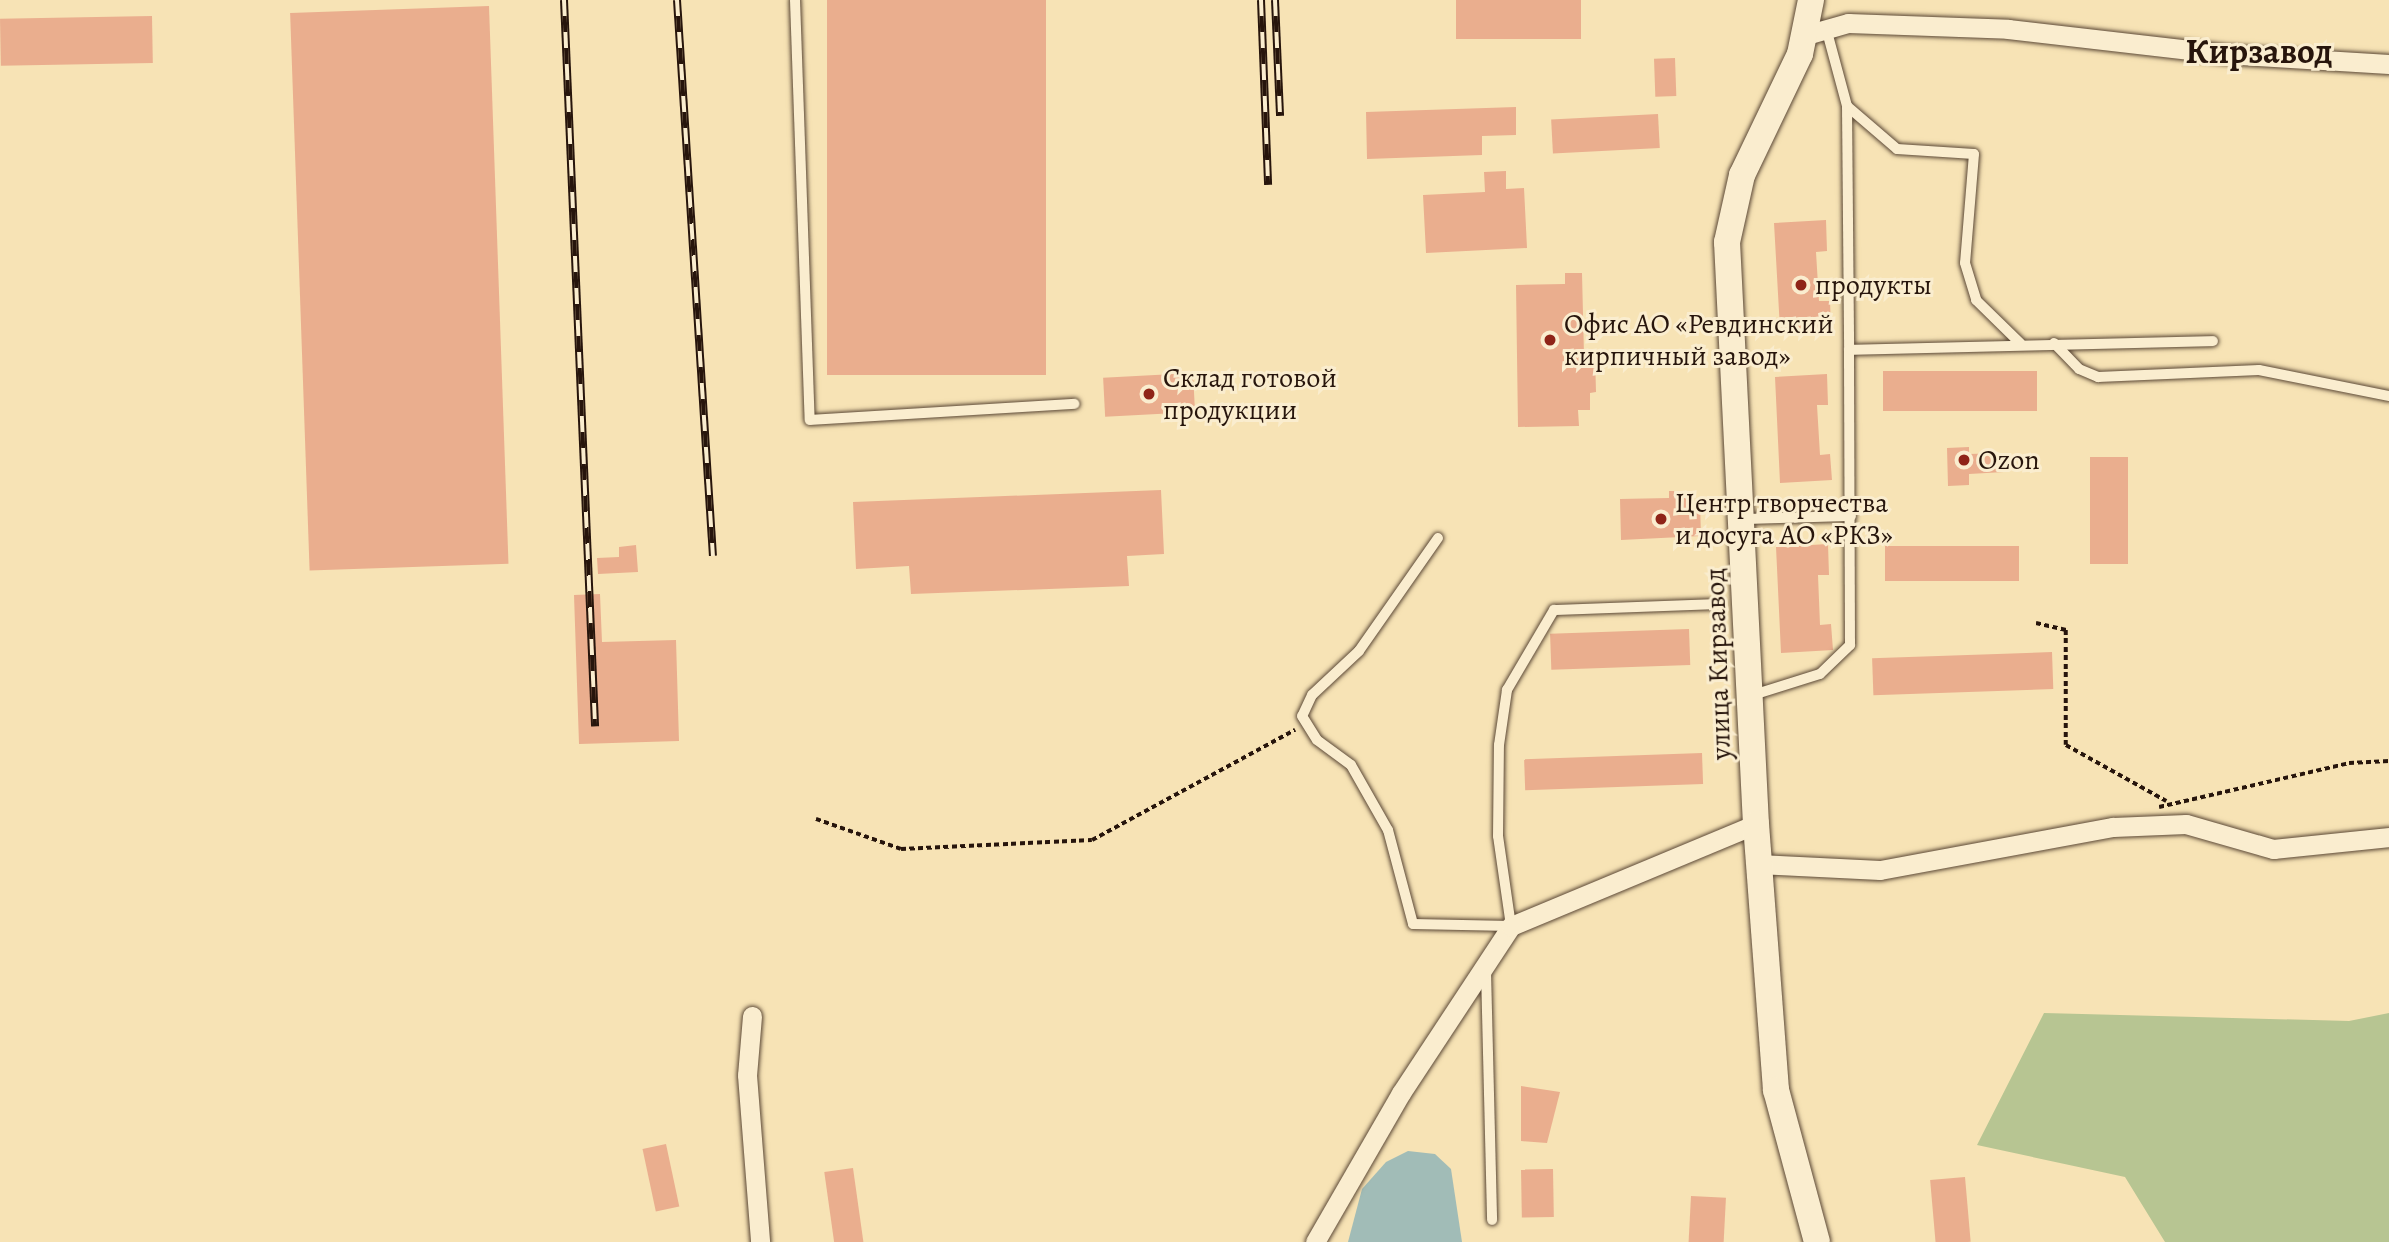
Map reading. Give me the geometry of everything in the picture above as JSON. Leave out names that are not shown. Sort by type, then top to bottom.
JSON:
[{"type":"street","name":"улица Кирзавод","points":[[1811,0],[1816,32],[1742,175],[1728,228],[1753,695],[1755,824],[1776,1090],[1817,1242]]},
{"type":"street","points":[[1816,32],[1848,23],[2008,29],[2225,54],[2389,64]]},
{"type":"street","points":[[1319,1240],[1511,926],[1755,824]]},
{"type":"street","points":[[1758,864],[1880,870],[2136,826],[2186,824],[2273,849],[2389,837]]},
{"type":"street","points":[[752,1016],[747,1075],[760,1242]]},
{"type":"lane","points":[[795,0],[810,420],[1075,404]]},
{"type":"lane","points":[[1753,695],[1820,674],[1850,645],[1847,106],[1816,32]]},
{"type":"lane","points":[[1847,106],[1896,149],[1973,154],[1965,263],[1976,300],[2021,343]]},
{"type":"lane","points":[[1849,350],[2021,343],[2213,341]]},
{"type":"lane","points":[[2054,343],[2079,369],[2098,377],[2259,370],[2389,396]]},
{"type":"lane","points":[[1744,519],[1851,516]]},
{"type":"lane","points":[[1438,538],[1359,651],[1312,695],[1303,725],[1351,765],[1388,830],[1413,924],[1511,926],[1498,836],[1499,745],[1507,691],[1532,640],[1554,610],[1720,604]]},
{"type":"lane","points":[[1486,963],[1492,1220]]},
{"type":"path","points":[[2036,623],[2066,630],[2066,745],[2166,801]]},
{"type":"path","points":[[816,819],[901,849],[1092,839],[1303,725]]},
{"type":"path","points":[[2136,826],[2166,801],[2349,763],[2389,761]]},
{"type":"green space","points":[[2044,1013],[2349,1021],[2389,1013],[2389,1242],[2165,1242],[2125,1177],[1977,1145]]},
{"type":"water","points":[[1408,1151],[1435,1154],[1451,1169],[1462,1242],[1348,1242],[1362,1189],[1386,1162]]},
{"type":"building","points":[[827,0],[1046,0],[1046,375],[827,375]]},
{"type":"building","points":[[1456,0],[1581,0],[1581,39],[1456,39]]},
{"type":"building","points":[[489,6],[508,564],[310,571],[290,13]]},
{"type":"building","points":[[152,16],[153,63],[1,66],[0,19]]},
{"type":"building","points":[[1675,58],[1676,96],[1655,97],[1654,59]]},
{"type":"building","points":[[1516,107],[1516,135],[1482,136],[1482,155],[1367,159],[1366,112]]},
{"type":"building","points":[[1658,114],[1660,148],[1553,154],[1551,120]]},
{"type":"building","points":[[1506,171],[1506,189],[1524,188],[1527,248],[1426,253],[1423,195],[1485,192],[1484,172]]},
{"type":"building","points":[[1826,220],[1827,251],[1816,252],[1819,301],[1830,301],[1831,327],[1780,329],[1774,223]]},
{"type":"building","name":"Офис АО «Ревдинский кирпичный завод»","points":[[1565,273],[1582,273],[1584,355],[1595,355],[1596,392],[1590,393],[1590,410],[1578,410],[1579,426],[1518,427],[1516,285],[1565,284]]},
{"type":"building","points":[[1883,371],[2037,371],[2037,411],[1883,411]]},
{"type":"building","name":"Склад готовой продукции","points":[[1193,373],[1195,412],[1105,417],[1103,378]]},
{"type":"building","points":[[1827,374],[1828,405],[1817,405],[1820,455],[1830,454],[1832,480],[1780,483],[1775,377]]},
{"type":"building","points":[[1969,447],[1969,454],[2004,453],[2004,472],[1969,474],[1969,485],[1948,486],[1947,448]]},
{"type":"building","points":[[2090,457],[2128,457],[2128,564],[2090,564]]},
{"type":"building","points":[[1161,490],[1164,554],[1127,556],[1129,586],[911,594],[909,566],[856,569],[853,502]]},
{"type":"building","name":"Центр творчества и досуга АО «РКЗ»","points":[[1669,491],[1692,491],[1693,502],[1700,502],[1701,536],[1621,540],[1620,499],[1669,498]]},
{"type":"building","points":[[1828,544],[1829,575],[1818,575],[1820,625],[1831,624],[1833,650],[1781,653],[1776,547]]},
{"type":"building","points":[[636,545],[638,572],[598,574],[597,558],[619,557],[619,547]]},
{"type":"building","points":[[1885,546],[2019,546],[2019,581],[1885,581]]},
{"type":"building","points":[[600,594],[602,642],[676,640],[679,741],[579,744],[574,595]]},
{"type":"building","points":[[1689,629],[1690,665],[1551,670],[1550,634]]},
{"type":"building","points":[[2052,652],[2053,689],[1873,695],[1872,658]]},
{"type":"building","points":[[1702,753],[1703,784],[1525,790],[1524,759]]},
{"type":"building","points":[[1521,1086],[1560,1092],[1547,1143],[1521,1141]]},
{"type":"building","points":[[666,1144],[679,1207],[656,1212],[643,1149]]},
{"type":"building","points":[[853,1168],[863,1242],[834,1242],[824,1172]]},
{"type":"building","points":[[1553,1169],[1554,1217],[1522,1218],[1521,1170]]},
{"type":"building","points":[[1965,1177],[1971,1242],[1936,1242],[1930,1180]]},
{"type":"building","points":[[1691,1196],[1726,1198],[1724,1242],[1689,1242]]},
{"type":"railway","points":[[564,0],[595,726]]},
{"type":"railway","points":[[677,0],[713,556]]},
{"type":"railway","points":[[1261,0],[1268,185]]},
{"type":"railway","points":[[1275,0],[1280,116]]},
{"type":"place","name":"продукты","points":[[1801,285]]},
{"type":"place","name":"Офис АО «Ревдинский кирпичный завод»","points":[[1550,340]]},
{"type":"place","name":"Склад готовой продукции","points":[[1149,394]]},
{"type":"place","name":"Ozon","points":[[1964,460]]},
{"type":"place","name":"Центр творчества и досуга АО «РКЗ»","points":[[1661,519]]},
{"type":"district","name":"Кирзавод","points":[[2259,51]]}]
